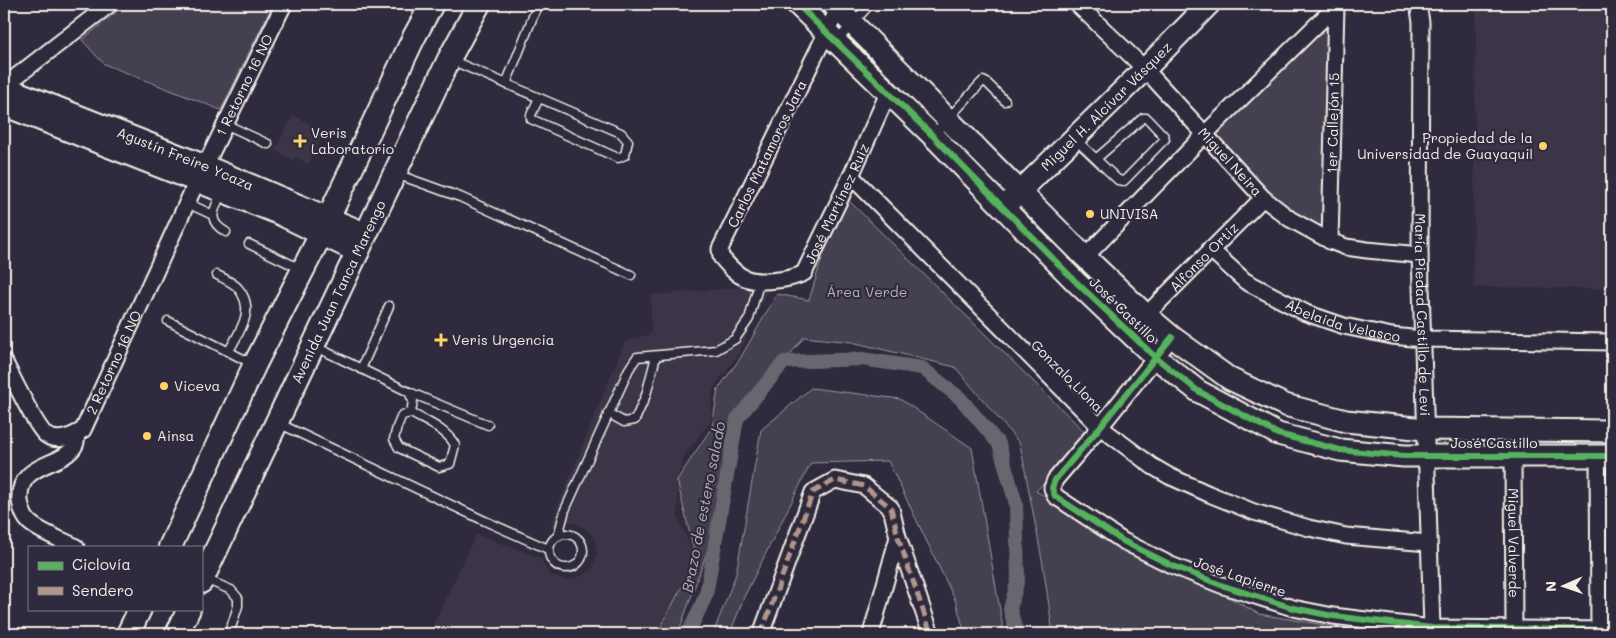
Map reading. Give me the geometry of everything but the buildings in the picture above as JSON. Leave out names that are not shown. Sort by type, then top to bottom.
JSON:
[{"type":"main road","points":[[170,546],[255,364],[303,270],[414,37],[432,4]]},
{"type":"main road","name":"Avenida Juan Tanca Marengo","points":[[202,580],[394,174],[449,60],[479,4]]},
{"type":"main road","points":[[128,634],[140,610]]},
{"type":"main road","points":[[178,634],[188,610]]},
{"type":"street","points":[[4,86],[110,4]]},
{"type":"street","name":"1 Retorno 16 NO","points":[[201,174],[284,4]]},
{"type":"street","name":"José Castillo","points":[[797,4],[932,135],[1076,282],[1155,357],[1198,391],[1278,434],[1340,450],[1426,456],[1605,456]]},
{"type":"street","name":"Miguel Neira","points":[[1077,4],[1145,69],[1263,198],[1290,220],[1330,242],[1346,247],[1420,254]]},
{"type":"street","name":"Miguel H. Alcívar Vásquez","points":[[1002,208],[1145,69],[1208,4]]},
{"type":"street","name":"María Piedad Castillo de Levi","points":[[1418,4],[1421,22],[1420,254],[1432,628]]},
{"type":"street","points":[[1085,257],[1205,134],[1337,5]]},
{"type":"street","name":"1er Callejón 15","points":[[1330,242],[1337,5]]},
{"type":"street","name":"José Castillo","points":[[841,12],[1085,257],[1146,315],[1172,337],[1230,379],[1285,405],[1346,421],[1425,429],[1612,431]]},
{"type":"street","name":"Carlos Matamoros Jara","points":[[760,280],[746,278],[731,269],[720,257],[719,253],[831,38],[841,12]]},
{"type":"street","name":"Agustín Freire Ycaza","points":[[4,86],[362,243]]},
{"type":"street","name":"José Martínez Ruiz","points":[[760,280],[787,279],[804,273],[851,176],[888,93]]},
{"type":"street","name":"Agustín Freire Ycaza","points":[[4,105],[201,174],[222,192],[278,214],[324,226]]},
{"type":"street","name":"2 Retorno 16 NO","points":[[74,546],[28,521],[21,507],[20,494],[22,484],[27,476],[70,452],[76,444],[77,434],[82,430],[201,174]]},
{"type":"street","name":"Gonzalo Llona","points":[[851,176],[1100,427],[1134,453],[1169,476],[1254,512],[1309,528],[1346,536],[1428,543]]},
{"type":"street","name":"Alfonso Ortiz","points":[[1146,315],[1263,198]]},
{"type":"street","name":"Abelaida Velasco","points":[[1210,249],[1245,280],[1306,313],[1344,326],[1392,336],[1422,339],[1612,342]]},
{"type":"street","name":"José Lapierre","points":[[1172,337],[1055,480],[1052,490],[1054,496],[1124,541],[1171,565],[1221,585],[1285,606],[1334,616],[1432,628],[1606,630]]},
{"type":"street","points":[[4,361],[38,426],[47,436],[56,439],[77,434]]},
{"type":"street","name":"Miguel Valverde","points":[[1513,455],[1514,630]]},
{"type":"street","points":[[1605,456],[1606,630]]},
{"type":"street","points":[[761,634],[813,492],[836,480],[864,486],[892,508],[898,537],[931,634]]},
{"type":"street","points":[[871,634],[898,537]]},
{"type":"lane","points":[[506,84],[538,4]]},
{"type":"lane","points":[[841,12],[870,4]]},
{"type":"lane","points":[[449,60],[539,98],[621,133],[628,141],[625,154],[618,158],[531,119],[539,98]]},
{"type":"lane","points":[[932,135],[983,82],[988,83],[1005,101]]},
{"type":"lane","points":[[1074,138],[1118,180],[1124,181],[1165,139],[1147,118],[1143,118],[1097,158]]},
{"type":"lane","points":[[225,124],[268,144]]},
{"type":"lane","points":[[394,174],[460,197],[631,275]]},
{"type":"lane","points":[[222,192],[213,215],[214,223],[217,227],[226,232]]},
{"type":"lane","points":[[187,203],[213,215]]},
{"type":"lane","points":[[249,244],[303,270]]},
{"type":"lane","points":[[217,275],[237,287],[246,301],[247,318],[229,351]]},
{"type":"lane","points":[[558,536],[565,510],[608,413],[629,369],[637,357],[716,350],[735,339],[749,319],[760,280]]},
{"type":"lane","points":[[361,369],[389,306]]},
{"type":"lane","points":[[168,321],[255,364]]},
{"type":"lane","points":[[313,345],[410,392],[488,426]]},
{"type":"lane","points":[[608,413],[624,422],[635,420],[646,395],[656,356]]},
{"type":"lane","points":[[410,392],[413,400],[411,413]]},
{"type":"lane","points":[[411,413],[445,432],[452,440],[455,445],[450,464],[440,467],[399,448],[394,439],[396,427],[402,415],[411,413]]},
{"type":"lane","points":[[277,422],[548,549]]},
{"type":"lane","points":[[565,534],[573,535],[579,540],[583,554],[580,562],[574,567],[567,569],[559,568],[553,563],[548,549],[551,541],[558,536],[565,534]]},
{"type":"lane","points":[[202,580],[230,590],[238,598],[238,606],[230,634]]},
{"type":"shaded area","name":"Propiedad de la Universidad de Guayaquil","points":[[1476,4],[1612,4],[1612,289],[1473,287]]},
{"type":"shaded area","name":"Veris Laboratorio","points":[[293,115],[325,132],[308,164],[295,157],[293,160],[275,150]]},
{"type":"shaded area","points":[[770,285],[739,354],[713,388],[710,422],[685,455],[677,480],[678,518],[696,560],[657,634],[429,634],[476,534],[541,558],[550,574],[559,578],[567,580],[576,578],[586,574],[592,568],[597,551],[591,533],[571,522],[558,522],[550,526],[625,341],[651,334],[651,295]]},
{"type":"green space","points":[[126,4],[273,4],[221,110],[104,64],[82,40]]},
{"type":"green space","points":[[1330,13],[1322,229],[1288,210],[1262,187],[1208,132]]},
{"type":"green space","name":"Área Verde","points":[[842,194],[1090,437],[1036,491],[1259,614],[1378,634],[1053,634],[1043,565],[1020,444],[955,367],[852,342],[804,337],[732,428],[719,518],[678,634],[657,634],[696,560],[677,480],[712,427],[718,389],[741,357],[777,294],[809,300]]},
{"type":"green space","points":[[811,388],[900,399],[972,448],[1004,634],[965,634],[956,602],[888,461],[811,463],[744,597],[730,634],[713,634],[736,574],[761,430]]},
{"type":"waterway","name":"Brazo de estero salado","points":[[688,634],[706,595],[737,419],[784,362],[862,359],[922,368],[960,398],[999,444],[1016,504],[1018,579],[1010,609],[1017,634]]},
{"type":"marked path","points":[[761,634],[813,492],[835,480],[864,486],[891,508],[898,537],[931,634]]},
{"type":"cycle path","points":[[797,4],[932,135],[1076,282],[1155,357],[1198,391],[1278,434],[1340,450],[1404,456],[1612,456]]},
{"type":"cycle path","points":[[1172,337],[1055,480],[1052,488],[1055,496],[1123,541],[1171,565],[1221,585],[1293,608],[1333,616],[1432,628],[1612,630]]},
{"type":"place","name":"Veris Laboratorio","points":[[300,141]]},
{"type":"place","name":"Propiedad de la Universidad de Guayaquil","points":[[1543,146]]},
{"type":"place","name":"UNIVISA","points":[[1090,214]]},
{"type":"place","name":"Veris Urgencia","points":[[441,340]]},
{"type":"place","name":"Viceva","points":[[164,386]]},
{"type":"place","name":"Ainsa","points":[[147,436]]}]
